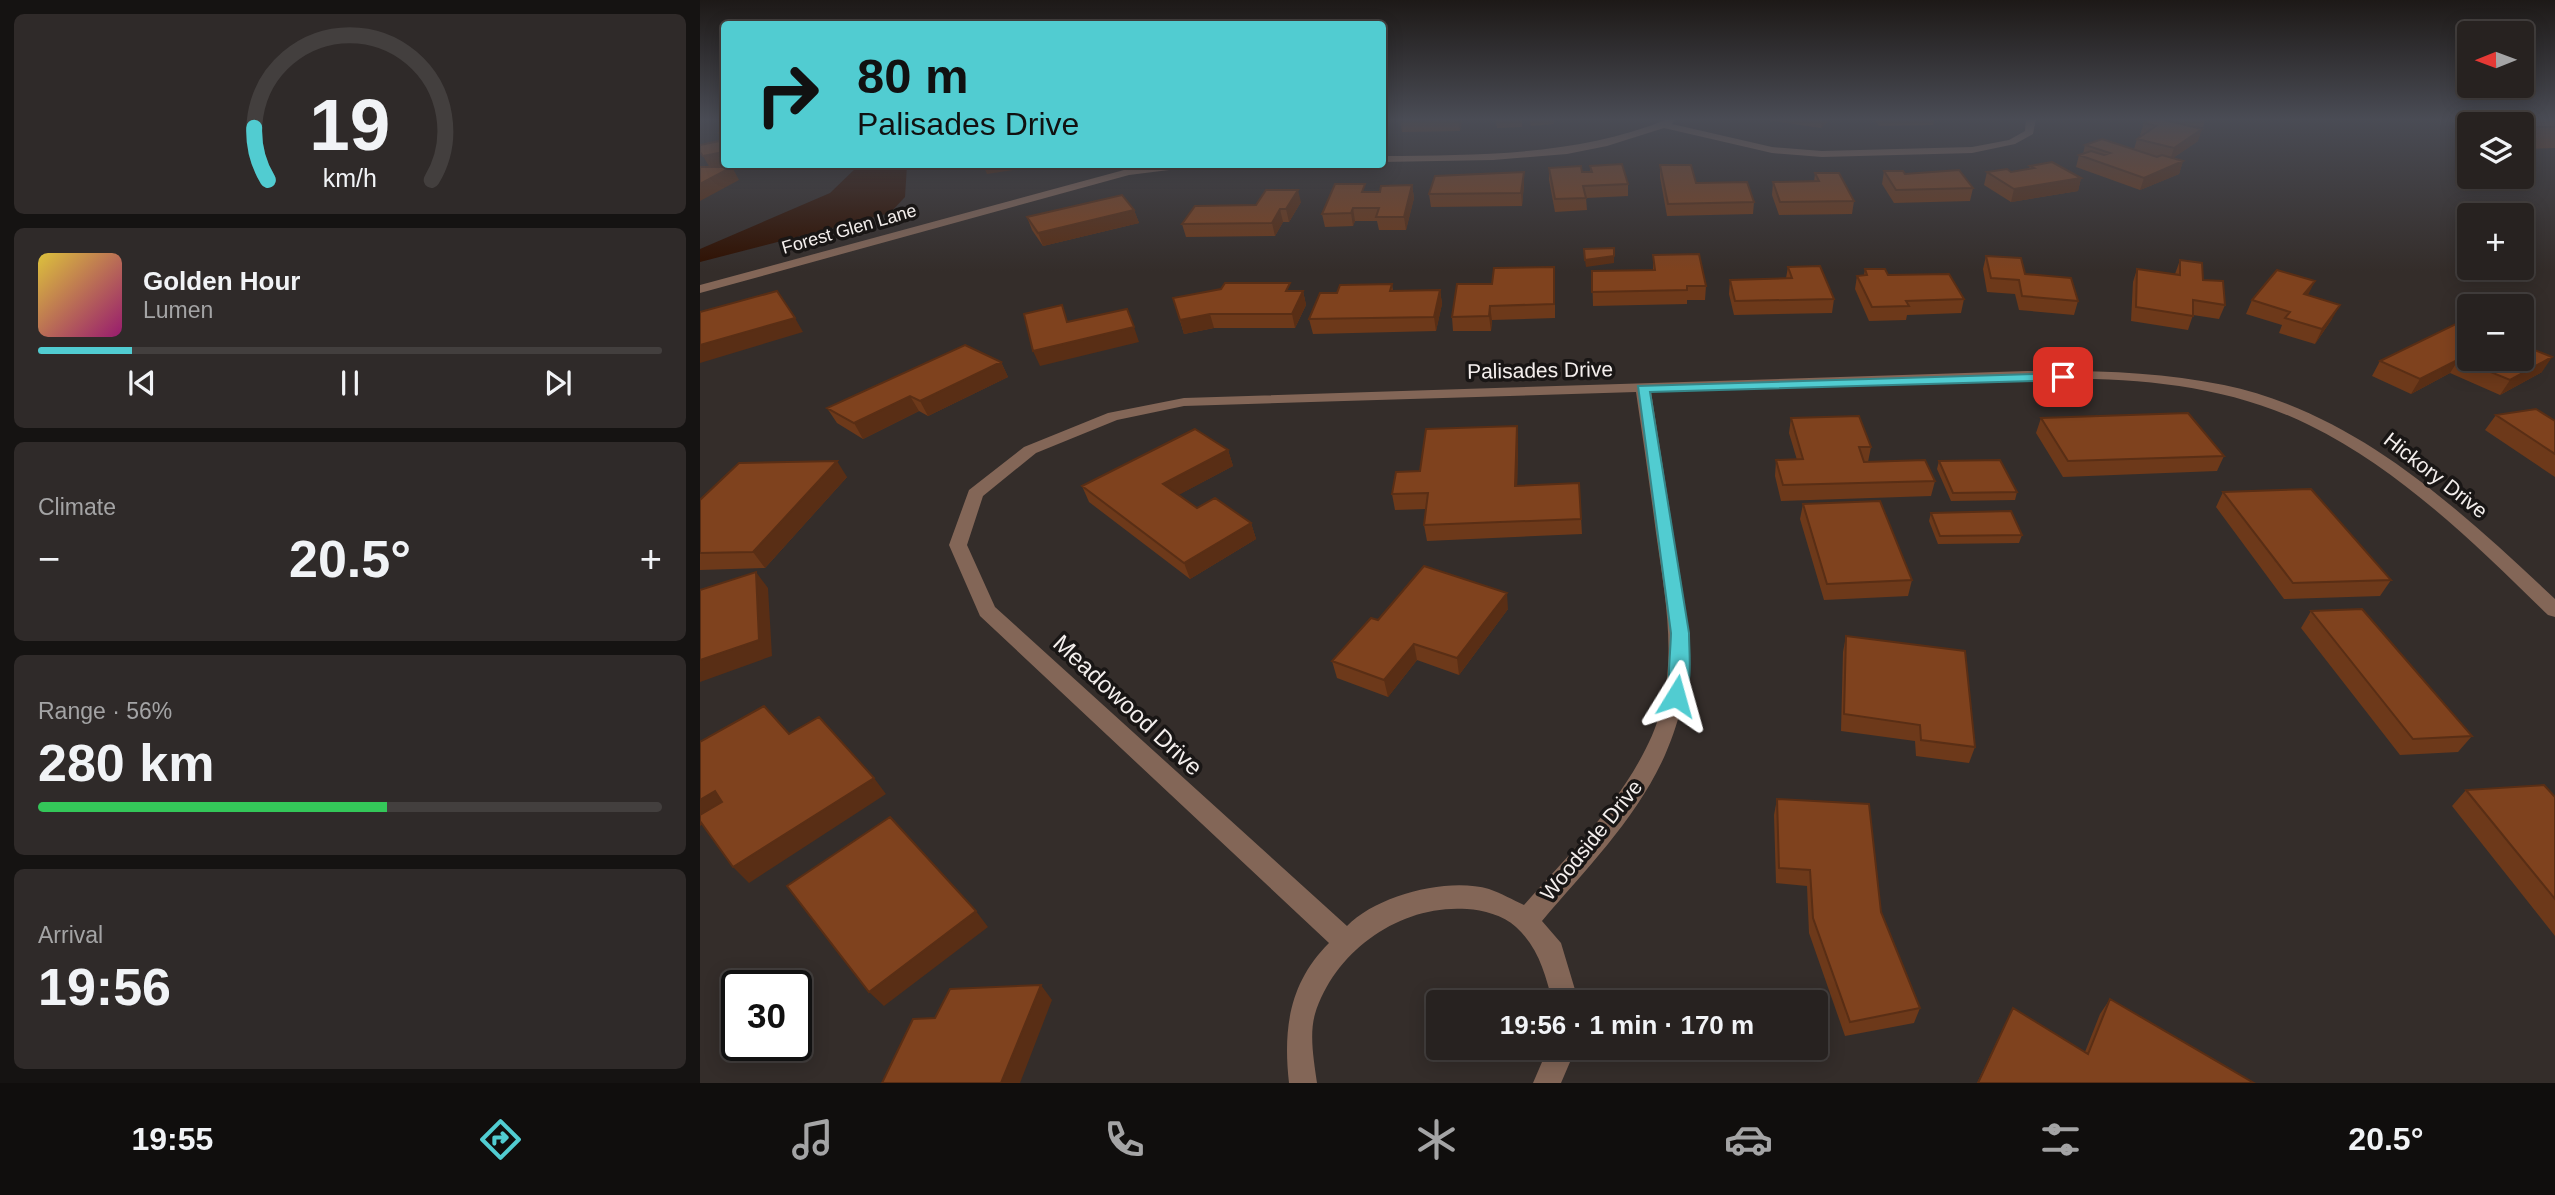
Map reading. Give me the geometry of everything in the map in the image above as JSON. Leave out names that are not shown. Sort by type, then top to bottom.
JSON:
[{"type":"street","name":"Forest Glen Lane","points":[[700,289],[1121,170]]},
{"type":"street","name":"Palisades Drive","points":[[995,478],[1030,450],[1114,416],[1184,402],[2115,376],[2168,380],[2269,403]]},
{"type":"street","name":"Woodside Drive","points":[[1527,920],[1618,814],[1653,762],[1668,729],[1676,696],[1681,666],[1680,633],[1643,388]]},
{"type":"street","name":"Hickory Drive","points":[[2269,403],[2362,446],[2398,468],[2444,505],[2555,610]]},
{"type":"street","name":"Meadowood Drive","points":[[995,478],[975,494],[958,545],[987,611],[1345,941]]},
{"type":"street","points":[[1303,1083],[1298,1050],[1303,1010],[1320,973],[1345,941],[1373,919],[1404,903],[1437,895],[1470,896],[1500,904],[1527,920],[1549,946],[1563,979],[1564,990]]},
{"type":"street","points":[[1547,1083],[1557,1060]]},
{"type":"shaded area","points":[[854,170],[907,170],[905,197],[890,213],[700,262],[700,249],[830,193]]},
{"type":"building","points":[[700,170],[727,170],[700,184]]},
{"type":"building","points":[[1549,170],[1592,172],[1591,170],[1624,170],[1628,184],[1583,186],[1586,198],[1555,199]]},
{"type":"building","points":[[1661,170],[1692,170],[1696,183],[1747,182],[1754,202],[1668,204]]},
{"type":"building","points":[[1959,170],[1973,188],[1896,190],[1884,171],[1903,171],[1905,174]]},
{"type":"building","points":[[2008,170],[2011,172],[2066,170],[2081,178],[2014,189],[1987,172]]},
{"type":"building","points":[[2120,170],[2163,170],[2144,178]]},
{"type":"building","points":[[1524,172],[1521,193],[1429,194],[1435,176]]},
{"type":"building","points":[[1815,173],[1839,173],[1854,201],[1780,202],[1773,182],[1819,181]]},
{"type":"building","points":[[1335,184],[1365,184],[1362,192],[1380,192],[1381,186],[1412,185],[1404,217],[1376,217],[1379,208],[1353,208],[1351,213],[1322,214]]},
{"type":"building","points":[[1266,190],[1298,190],[1286,209],[1280,209],[1272,223],[1182,224],[1195,206],[1256,205]]},
{"type":"building","points":[[1122,195],[1134,210],[1038,233],[1027,217]]},
{"type":"building","points":[[1614,248],[1614,256],[1585,260],[1584,249]]},
{"type":"building","points":[[1699,254],[1706,286],[1687,286],[1687,290],[1592,292],[1592,271],[1655,270],[1653,255]]},
{"type":"building","points":[[1986,256],[2021,258],[2025,274],[2071,278],[2078,301],[2022,296],[2019,280],[1991,278]]},
{"type":"building","points":[[2180,260],[2202,263],[2203,280],[2223,281],[2225,305],[2193,300],[2193,316],[2136,307],[2137,269],[2180,275]]},
{"type":"building","points":[[1820,266],[1834,299],[1735,301],[1730,280],[1792,278],[1788,267]]},
{"type":"building","points":[[1554,267],[1554,304],[1490,306],[1489,316],[1452,317],[1457,284],[1492,284],[1494,268]]},
{"type":"building","points":[[1865,269],[1885,269],[1888,275],[1949,274],[1964,299],[1906,301],[1909,306],[1872,307],[1857,276],[1867,275]]},
{"type":"building","points":[[2277,270],[2315,281],[2304,294],[2340,305],[2322,329],[2285,318],[2290,312],[2252,300]]},
{"type":"building","points":[[1225,283],[1290,283],[1286,291],[1303,291],[1292,314],[1210,314],[1180,320],[1173,298],[1221,289]]},
{"type":"building","points":[[1392,284],[1390,291],[1440,290],[1434,317],[1309,319],[1320,293],[1337,293],[1340,285]]},
{"type":"building","points":[[777,291],[795,318],[700,345],[700,312]]},
{"type":"building","points":[[1062,305],[1067,322],[1127,309],[1134,327],[1033,351],[1024,314]]},
{"type":"building","points":[[2457,323],[2457,360],[2420,379],[2380,361]]},
{"type":"building","points":[[965,345],[1001,362],[920,401],[910,396],[854,423],[827,408]]},
{"type":"building","points":[[2534,350],[2552,357],[2534,367]]},
{"type":"building","points":[[2488,371],[2526,371],[2510,380]]},
{"type":"building","points":[[2536,409],[2555,421],[2555,454],[2496,415]]},
{"type":"building","points":[[2188,413],[2224,456],[2068,461],[2041,418]]},
{"type":"building","points":[[1859,416],[1871,447],[1859,447],[1864,462],[1925,460],[1935,481],[1783,485],[1776,460],[1803,459],[1791,418]]},
{"type":"building","points":[[1517,426],[1515,486],[1579,483],[1581,519],[1424,525],[1428,493],[1392,494],[1396,472],[1420,471],[1426,429]]},
{"type":"building","points":[[1195,429],[1228,450],[1163,484],[1197,508],[1215,498],[1251,523],[1184,563],[1082,486]]},
{"type":"building","points":[[2000,460],[2017,492],[1953,493],[1939,461]]},
{"type":"building","points":[[837,461],[753,552],[700,553],[700,500],[739,463]]},
{"type":"building","points":[[2311,489],[2391,580],[2293,583],[2223,492]]},
{"type":"building","points":[[1880,501],[1912,580],[1827,584],[1803,504]]},
{"type":"building","points":[[2011,511],[2022,535],[1940,536],[1931,513]]},
{"type":"building","points":[[1424,566],[1507,593],[1457,658],[1414,644],[1384,680],[1332,661],[1371,618],[1378,620]]},
{"type":"building","points":[[756,572],[759,640],[700,660],[700,590]]},
{"type":"building","points":[[2362,609],[2472,736],[2413,739],[2311,611]]},
{"type":"building","points":[[1846,636],[1965,651],[1975,747],[1921,740],[1920,725],[1844,714]]},
{"type":"building","points":[[764,706],[789,734],[819,717],[874,778],[733,867],[700,821],[700,815],[722,802],[715,791],[700,800],[700,742]]},
{"type":"building","points":[[2544,785],[2555,797],[2555,899],[2466,790]]},
{"type":"building","points":[[1777,799],[1869,804],[1881,912],[1920,1008],[1850,1022],[1813,918],[1810,870],[1779,868]]},
{"type":"building","points":[[890,817],[976,911],[869,992],[787,886]]},
{"type":"building","points":[[1041,985],[1001,1083],[882,1083],[913,1019],[935,1018],[950,989]]},
{"type":"building","points":[[2110,999],[2254,1083],[1978,1083],[2013,1008],[2088,1054]]},
{"type":"route","points":[[1676,696],[1681,666],[1680,633],[1643,388],[2063,377]]}]
